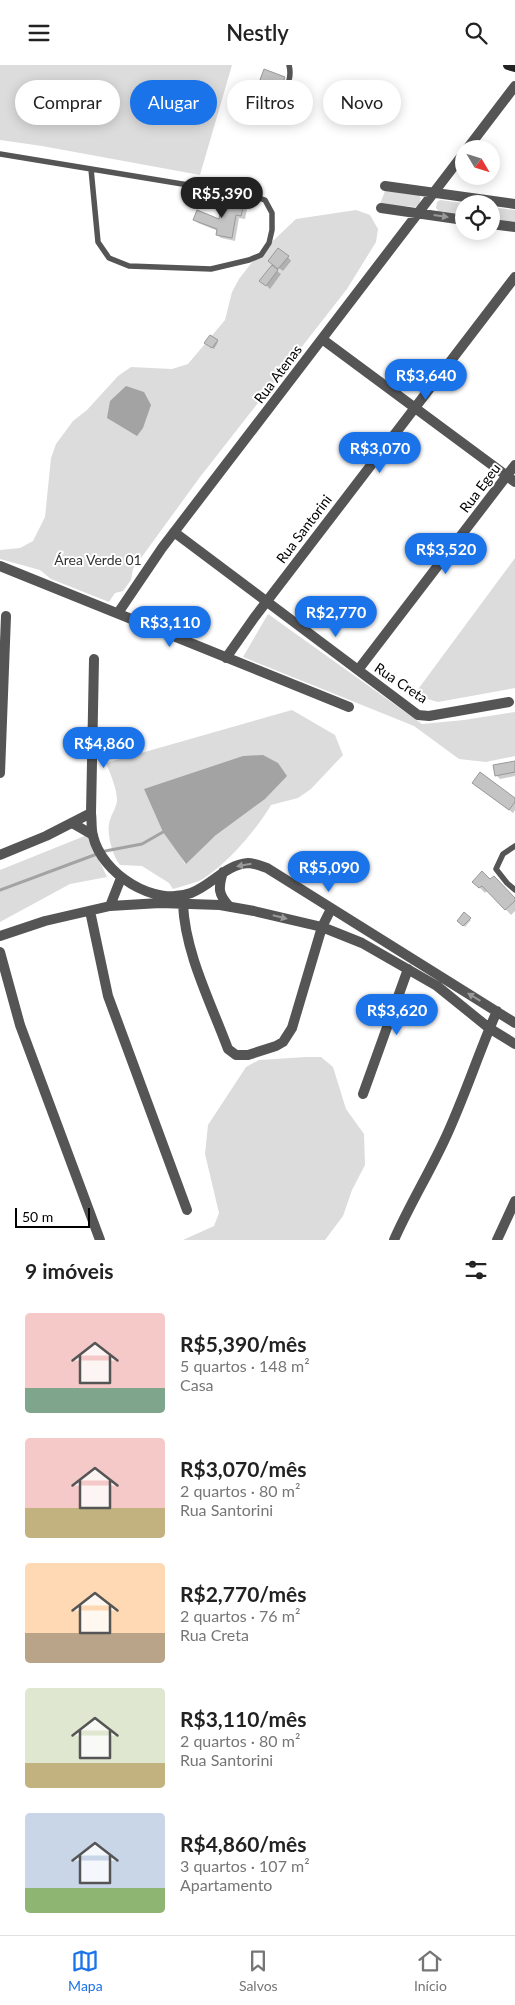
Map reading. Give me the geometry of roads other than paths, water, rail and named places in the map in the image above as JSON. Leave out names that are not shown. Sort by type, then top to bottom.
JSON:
[{"type":"street","points":[[508,65],[515,67]]},
{"type":"street","points":[[474,140],[515,86]]},
{"type":"street","name":"Rua Atenas","points":[[118,613],[174,533],[455,165]]},
{"type":"street","points":[[385,186],[515,204]]},
{"type":"street","points":[[381,208],[455,219]]},
{"type":"street","points":[[500,224],[515,227]]},
{"type":"street","name":"Rua Santorini","points":[[226,658],[266,601],[515,277]]},
{"type":"street","points":[[322,339],[515,483]]},
{"type":"street","name":"Rua Egeu","points":[[358,670],[515,465]]},
{"type":"street","name":"Rua Creta","points":[[174,533],[418,715],[429,716],[509,702]]},
{"type":"street","points":[[0,567],[349,707]]},
{"type":"street","points":[[0,773],[6,617]]},
{"type":"street","points":[[94,659],[91,813],[93,835],[100,853],[121,878],[150,894],[171,897],[190,893],[206,885],[223,872],[249,863],[266,868],[515,1023]]},
{"type":"street","points":[[0,855],[46,836],[91,813]]},
{"type":"street","points":[[72,823],[93,835]]},
{"type":"street","points":[[223,872],[219,892],[230,907]]},
{"type":"street","points":[[110,906],[121,878]]},
{"type":"street","points":[[183,904],[191,950],[228,1049],[236,1055],[248,1055],[283,1042],[292,1028],[322,927],[331,909]]},
{"type":"street","points":[[0,936],[44,921],[110,906],[183,904],[230,907],[322,927],[362,943],[437,986],[515,1044]]},
{"type":"street","points":[[90,911],[108,995],[187,1210]]},
{"type":"street","points":[[0,952],[20,1025],[100,1240]]},
{"type":"street","points":[[363,1094],[408,969]]},
{"type":"street","points":[[394,1240],[462,1101],[497,1011]]},
{"type":"street","points":[[497,1240],[515,1201]]},
{"type":"lane","points":[[289,65],[290,80]]},
{"type":"lane","points":[[0,154],[249,195],[265,200],[272,213],[272,230],[269,243],[261,255],[249,260],[211,269],[129,266],[108,258],[98,242],[91,169]]},
{"type":"lane","points":[[515,846],[503,854],[496,869],[515,890]]},
{"type":"waterway","points":[[105,851],[142,844],[163,832]]},
{"type":"waterway","points":[[0,890],[97,854]]},
{"type":"park label","name":"Área Verde 01","points":[[98,560]]}]
